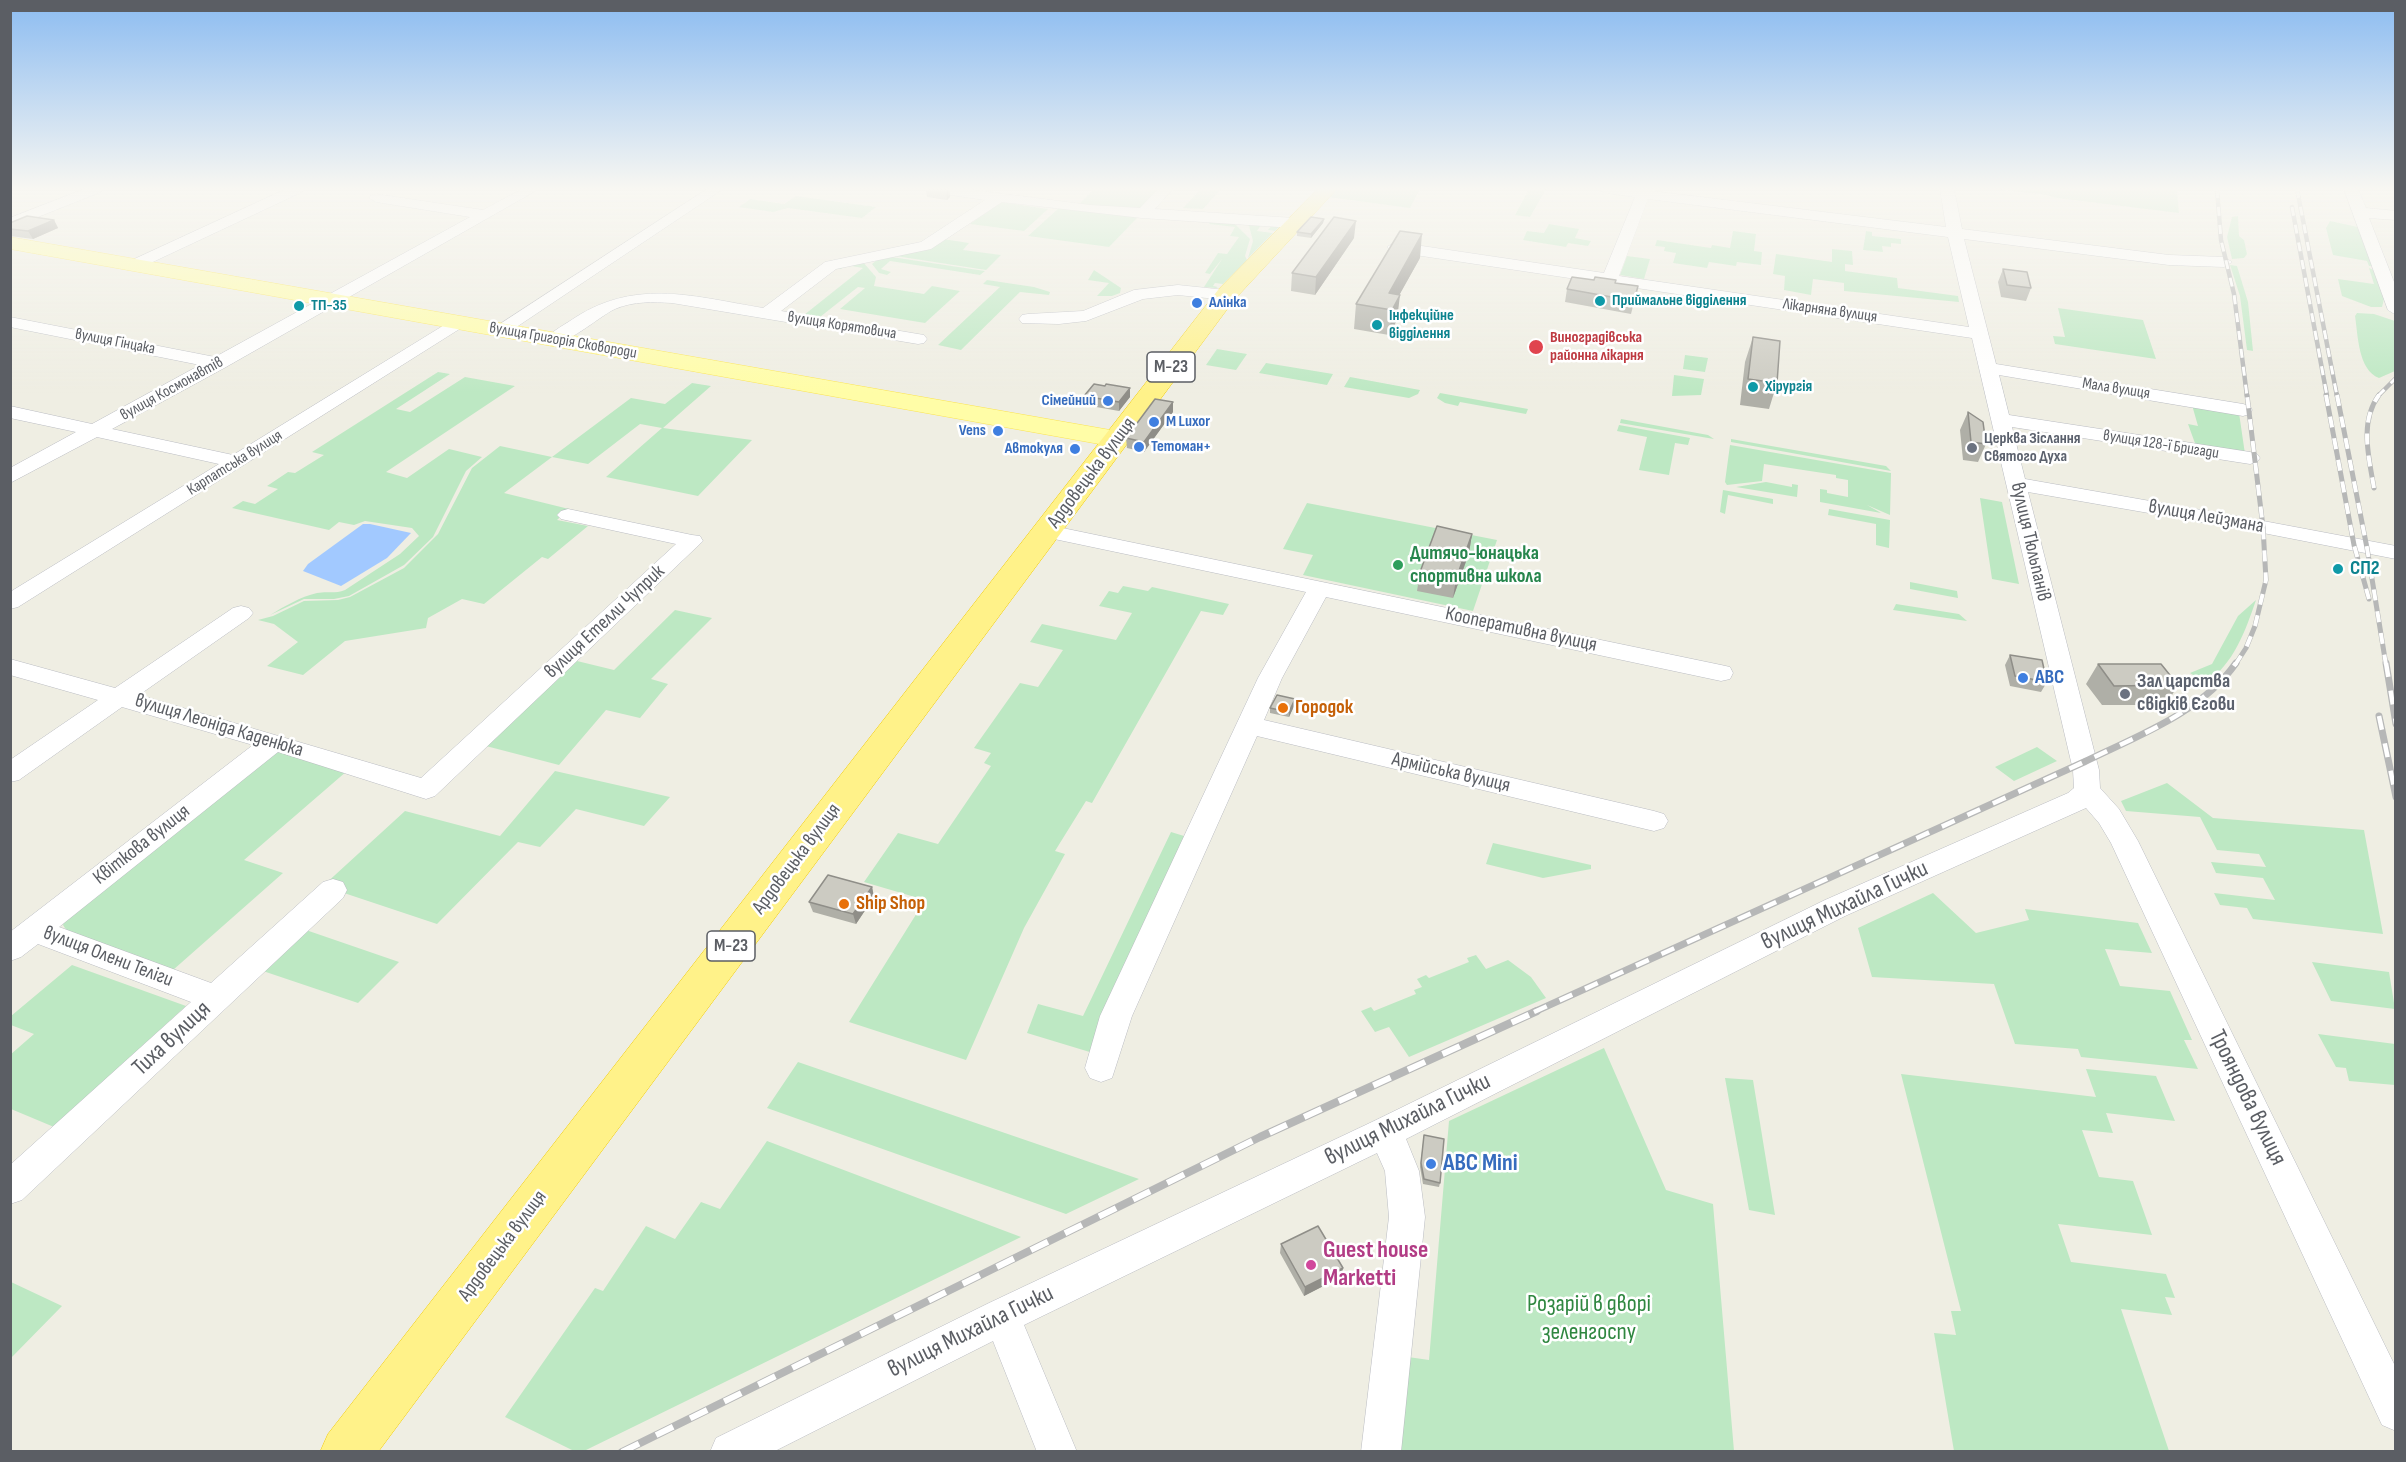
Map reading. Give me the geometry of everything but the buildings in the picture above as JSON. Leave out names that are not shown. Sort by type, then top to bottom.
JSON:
[{"type":"highway","name":"М-23","points":[[1227,295],[1263,257]]},
{"type":"highway","name":"Ардовецька вулиця","points":[[346,1452],[1227,295]]},
{"type":"main road","name":"вулиця Григорія Сковороди","points":[[90,257],[1116,440]]},
{"type":"street","points":[[134,265],[151,257]]},
{"type":"street","name":"вулиця Космонавтів","points":[[10,477],[410,257]]},
{"type":"street","points":[[500,330],[611,257]]},
{"type":"street","name":"вулиця Корятовича","points":[[766,314],[831,265],[870,257]]},
{"type":"street","name":"Лікарняна вулиця","points":[[1464,257],[1980,334]]},
{"type":"street","points":[[1610,279],[1618,257]]},
{"type":"street","name":"вулиця Тюльпанів","points":[[1961,257],[2086,770],[2087,791]]},
{"type":"street","points":[[2146,257],[2224,262]]},
{"type":"street","points":[[2376,257],[2396,310]]},
{"type":"street","points":[[1028,319],[1086,316],[1140,294],[1178,290],[1227,295]]},
{"type":"street","name":"вулиця Корятовича","points":[[555,339],[610,304],[636,297],[672,298],[918,339]]},
{"type":"street","name":"вулиця Гінцака","points":[[10,322],[220,363]]},
{"type":"street","name":"Карпатська вулиця","points":[[10,602],[460,323]]},
{"type":"street","name":"Мала вулиця","points":[[1989,368],[2244,410]]},
{"type":"street","points":[[10,412],[237,462]]},
{"type":"street","name":"вулиця 128-ї Бригади","points":[[2001,420],[2250,458]]},
{"type":"street","name":"вулиця Лейзмана","points":[[2016,484],[2258,526],[2396,554]]},
{"type":"street","name":"вулиця Етелли Чуприк","points":[[426,789],[692,542],[568,515]]},
{"type":"street","name":"Кооперативна вулиця","points":[[1048,531],[1721,673]]},
{"type":"street","points":[[1101,1068],[1116,1016],[1248,725],[1270,678],[1320,588]]},
{"type":"street","points":[[10,773],[241,612]]},
{"type":"street","name":"вулиця Леоніда Каденюка","points":[[10,667],[274,742],[426,789]]},
{"type":"street","name":"Армійська вулиця","points":[[1248,725],[1654,821]]},
{"type":"street","name":"Квіткова вулиця","points":[[19,940],[274,742]]},
{"type":"street","name":"вулиця Михайла Гички","points":[[730,1452],[1002,1316],[1386,1132],[1835,908],[2078,800],[2087,791]]},
{"type":"street","name":"Трояндова вулиця","points":[[2087,791],[2109,816],[2124,841],[2396,1411]]},
{"type":"street","name":"Тиха вулиця","points":[[10,1188],[333,890]]},
{"type":"street","name":"вулиця Олени Теліги","points":[[19,940],[216,998]]},
{"type":"street","points":[[1381,1452],[1407,1217],[1402,1171],[1386,1132]]},
{"type":"street","points":[[1002,1316],[1057,1452]]},
{"type":"green space","points":[[880,257],[890,257],[985,271],[980,275],[890,261],[881,269],[891,272],[887,275],[879,273],[872,264]]},
{"type":"green space","points":[[903,257],[999,257],[986,270]]},
{"type":"green space","points":[[1215,257],[1246,257],[1247,260],[1223,284],[1215,283],[1213,286],[1218,287],[1216,288],[1204,287],[1222,259],[1210,274],[1205,273]]},
{"type":"green space","points":[[1627,257],[1650,259],[1644,279],[1620,275]]},
{"type":"green space","points":[[1675,257],[1762,257],[1761,265],[1737,262],[1736,266],[1709,262],[1707,268],[1673,263]]},
{"type":"green space","points":[[1776,257],[1799,257],[1832,262],[1832,257],[1852,257],[1853,265],[1845,264],[1845,271],[1897,278],[1898,288],[1958,296],[1959,302],[1844,291],[1844,283],[1813,279],[1811,295],[1784,290],[1785,276],[1773,274]]},
{"type":"green space","points":[[2346,257],[2370,257],[2373,266],[2369,266],[2367,261]]},
{"type":"green space","points":[[862,261],[876,277],[874,286],[924,294],[932,286],[960,291],[925,323],[840,309],[865,288],[858,287],[820,317],[804,315],[863,268],[846,265],[841,269],[831,268]]},
{"type":"green space","points":[[2230,265],[2237,266],[2248,302],[2253,351],[2247,350],[2240,296]]},
{"type":"green space","points":[[2369,268],[2374,270],[2384,299],[2382,307],[2371,307],[2342,296],[2338,279],[2374,284]]},
{"type":"green space","points":[[1094,270],[1121,288],[1120,293],[1112,296],[1097,296],[1109,283],[1088,280]]},
{"type":"green space","points":[[987,280],[1034,287],[1050,292],[1049,295],[1020,292],[961,350],[938,345],[1000,287],[983,284]]},
{"type":"green space","points":[[2058,308],[2143,320],[2156,359],[2055,344],[2053,336],[2065,337]]},
{"type":"green space","points":[[2357,313],[2374,314],[2395,321],[2395,371],[2379,378],[2367,368],[2358,342],[2355,316]]},
{"type":"green space","points":[[1217,349],[1247,354],[1236,370],[1206,365]]},
{"type":"green space","points":[[1685,355],[1708,358],[1705,372],[1683,369]]},
{"type":"green space","points":[[1266,363],[1333,374],[1327,385],[1259,373]]},
{"type":"green space","points":[[438,372],[450,374],[396,409],[410,412],[465,377],[515,386],[386,472],[407,478],[449,449],[482,457],[466,471],[433,537],[404,565],[349,596],[334,599],[304,599],[270,615],[311,595],[345,590],[400,554],[419,536],[412,528],[365,521],[354,525],[339,522],[329,530],[232,508],[243,501],[255,504],[278,489],[267,486],[288,472],[295,473],[324,455],[312,452]]},
{"type":"green space","points":[[1674,375],[1704,379],[1701,395],[1672,396]]},
{"type":"green space","points":[[1350,377],[1420,390],[1418,394],[1409,398],[1344,387]]},
{"type":"green space","points":[[692,383],[711,386],[663,428],[752,440],[698,496],[606,477],[662,428],[640,424],[588,464],[552,457],[631,398],[665,404]]},
{"type":"green space","points":[[1440,393],[1528,409],[1526,414],[1460,402],[1458,406],[1445,403],[1437,398]]},
{"type":"green space","points":[[2192,405],[2239,413],[2245,454],[2196,446],[2188,424],[2198,426]]},
{"type":"green space","points":[[1621,419],[1708,435],[1714,439],[1620,423]]},
{"type":"green space","points":[[1619,425],[1690,438],[1688,445],[1675,443],[1669,475],[1639,470],[1647,437],[1617,431]]},
{"type":"green space","points":[[1731,439],[1886,466],[1891,471],[1731,442]]},
{"type":"green space","points":[[1730,445],[1891,473],[1890,515],[1867,505],[1881,513],[1820,502],[1820,489],[1827,490],[1827,493],[1848,497],[1848,480],[1836,478],[1836,475],[1764,464],[1762,481],[1727,485],[1725,482]]},
{"type":"green space","points":[[500,446],[552,457],[504,493],[569,509],[557,520],[588,526],[548,559],[542,557],[484,604],[462,599],[428,618],[426,628],[345,641],[303,675],[267,666],[298,642],[274,624],[258,620],[273,616],[304,601],[338,600],[350,597],[404,568],[438,534],[472,468]]},
{"type":"green space","points":[[1766,482],[1792,487],[1792,484],[1798,485],[1797,497],[1736,487]]},
{"type":"green space","points":[[1723,490],[1773,499],[1773,504],[1728,495],[1725,514],[1720,512]]},
{"type":"green space","points":[[1980,498],[2002,502],[2019,584],[1992,579]]},
{"type":"green space","name":"Дитячо-юнацька спортивна школа","points":[[1307,503],[1497,540],[1473,611],[1303,575],[1313,555],[1283,549]]},
{"type":"green space","points":[[1829,509],[1890,520],[1889,548],[1876,545],[1876,524],[1828,515]]},
{"type":"green space","points":[[1910,582],[1957,591],[1958,598],[1910,589]]},
{"type":"green space","points":[[1123,586],[1148,591],[1152,587],[1229,604],[1223,615],[1201,611],[1092,803],[1086,801],[1055,851],[1065,854],[1024,928],[966,1060],[849,1022],[925,900],[864,882],[898,833],[938,844],[991,766],[984,763],[991,753],[974,748],[1020,683],[1038,687],[1063,650],[1030,642],[1042,624],[1116,640],[1132,613],[1099,606],[1109,591],[1118,593]]},
{"type":"green space","points":[[2256,600],[2243,635],[2231,656],[2216,675],[2206,683],[2190,673],[2212,664],[2238,616]]},
{"type":"green space","points":[[1896,604],[1959,614],[1967,621],[1893,610]]},
{"type":"green space","points":[[675,610],[712,618],[651,679],[668,684],[640,718],[606,710],[559,765],[486,746],[577,661],[614,670]]},
{"type":"green space","points":[[2037,747],[2057,761],[2014,781],[1995,767]]},
{"type":"green space","points":[[276,751],[347,771],[244,860],[283,873],[173,970],[67,931],[63,925],[65,918]]},
{"type":"green space","points":[[555,771],[670,797],[644,826],[576,809],[540,847],[518,842],[437,924],[323,886],[405,811],[500,836]]},
{"type":"green space","points":[[2167,783],[2213,818],[2364,830],[2383,934],[2253,919],[2247,908],[2220,905],[2214,893],[2275,900],[2263,878],[2216,873],[2211,862],[2266,867],[2259,854],[2217,850],[2200,817],[2126,811],[2121,801]]},
{"type":"green space","points":[[1171,832],[1184,836],[1093,1053],[1027,1033],[1038,1004],[1083,1016]]},
{"type":"green space","points":[[1493,843],[1591,865],[1591,869],[1543,878],[1486,864]]},
{"type":"green space","points":[[1933,893],[1976,933],[2029,920],[2025,909],[2138,923],[2152,953],[2105,949],[2120,986],[2170,991],[2192,1040],[2184,1040],[2198,1069],[2081,1057],[2078,1049],[2015,1044],[1994,984],[1872,977],[1858,928]]},
{"type":"green space","points":[[303,929],[399,962],[358,1003],[260,970]]},
{"type":"green space","points":[[1476,955],[1486,969],[1508,960],[1531,977],[1546,998],[1409,1057],[1389,1027],[1375,1032],[1361,1011],[1371,1007],[1374,1011],[1416,994],[1414,990],[1422,987],[1417,979],[1426,975],[1429,978],[1469,962],[1467,958]]},
{"type":"green space","points":[[2312,962],[2389,972],[2395,1009],[2331,1001]]},
{"type":"green space","points":[[72,965],[186,1006],[54,1127],[11,1109],[10,1055],[34,1034],[11,1025],[11,1016]]},
{"type":"green space","points":[[2318,1034],[2395,1044],[2395,1085],[2349,1081],[2346,1068],[2336,1067]]},
{"type":"green space","name":"Розарій в дворі зеленгоспу","points":[[1604,1048],[1666,1190],[1713,1204],[1734,1451],[1398,1452],[1408,1357],[1429,1360],[1449,1121]]},
{"type":"green space","points":[[798,1062],[1139,1179],[1066,1214],[767,1108]]},
{"type":"green space","points":[[2086,1069],[2156,1076],[2175,1121],[2106,1113],[2113,1133],[2082,1130],[2099,1177],[2133,1181],[2152,1235],[2058,1224],[2071,1262],[2166,1274],[2175,1298],[2165,1297],[2172,1315],[2121,1309],[2169,1451],[1954,1451],[1934,1333],[1956,1335],[1951,1311],[1961,1311],[1901,1074],[2096,1097]]},
{"type":"green space","points":[[1725,1078],[1753,1080],[1775,1215],[1749,1210]]},
{"type":"green space","points":[[767,1141],[1021,1237],[584,1451],[574,1451],[505,1417],[595,1288],[603,1291],[646,1226],[675,1239],[701,1202],[720,1209]]},
{"type":"green space","points":[[11,1282],[62,1306],[11,1358]]},
{"type":"water","points":[[363,524],[411,533],[387,558],[341,586],[303,571],[308,564]]},
{"type":"railway","points":[[2225,257],[2234,294],[2247,396]]},
{"type":"railway","points":[[2301,257],[2327,396]]},
{"type":"railway","points":[[2310,257],[2337,396]]},
{"type":"railway","points":[[2379,395],[2396,378]]},
{"type":"railway","points":[[2235,665],[2246,648],[2255,626],[2266,580],[2263,527],[2247,395]]},
{"type":"railway","points":[[2326,395],[2354,545],[2369,599]]},
{"type":"railway","points":[[2337,395],[2367,548],[2386,665]]},
{"type":"railway","points":[[2374,488],[2368,453],[2367,428],[2369,417],[2379,395]]},
{"type":"railway","points":[[1534,1012],[2167,722],[2205,696],[2222,681],[2236,663]]},
{"type":"railway","points":[[2386,663],[2396,724]]},
{"type":"railway","points":[[2379,716],[2396,797]]},
{"type":"railway","points":[[622,1452],[1260,1137],[1537,1011]]},
{"type":"place","name":"Приймальне відділення","points":[[1600,301]]},
{"type":"place","name":"Алінка","points":[[1197,303]]},
{"type":"place","name":"ТП-35","points":[[299,306]]},
{"type":"place","name":"Інфекційне відділення","points":[[1377,325]]},
{"type":"place","name":"Виноградівська районна лікарня","points":[[1536,347]]},
{"type":"place","name":"Хірургія","points":[[1753,387]]},
{"type":"place","name":"Сімейний","points":[[1108,401]]},
{"type":"place","name":"M Luxor","points":[[1154,422]]},
{"type":"place","name":"Vens","points":[[998,431]]},
{"type":"place","name":"Тетоман+","points":[[1139,447]]},
{"type":"place","name":"Церква Зіслання Святого Духа","points":[[1972,448]]},
{"type":"place","name":"Автокуля","points":[[1075,449]]},
{"type":"place","name":"Дитячо-юнацька спортивна школа","points":[[1398,565]]},
{"type":"place","name":"СП2","points":[[2338,569]]},
{"type":"place","name":"ABC","points":[[2023,678]]},
{"type":"place","name":"Зал царства свідків Єгови","points":[[2125,694]]},
{"type":"place","name":"Городок","points":[[1283,708]]},
{"type":"place","name":"Ship Shop","points":[[844,904]]},
{"type":"place","name":"ABC Mini","points":[[1431,1164]]},
{"type":"place","name":"Guest house Marketti","points":[[1311,1265]]}]
